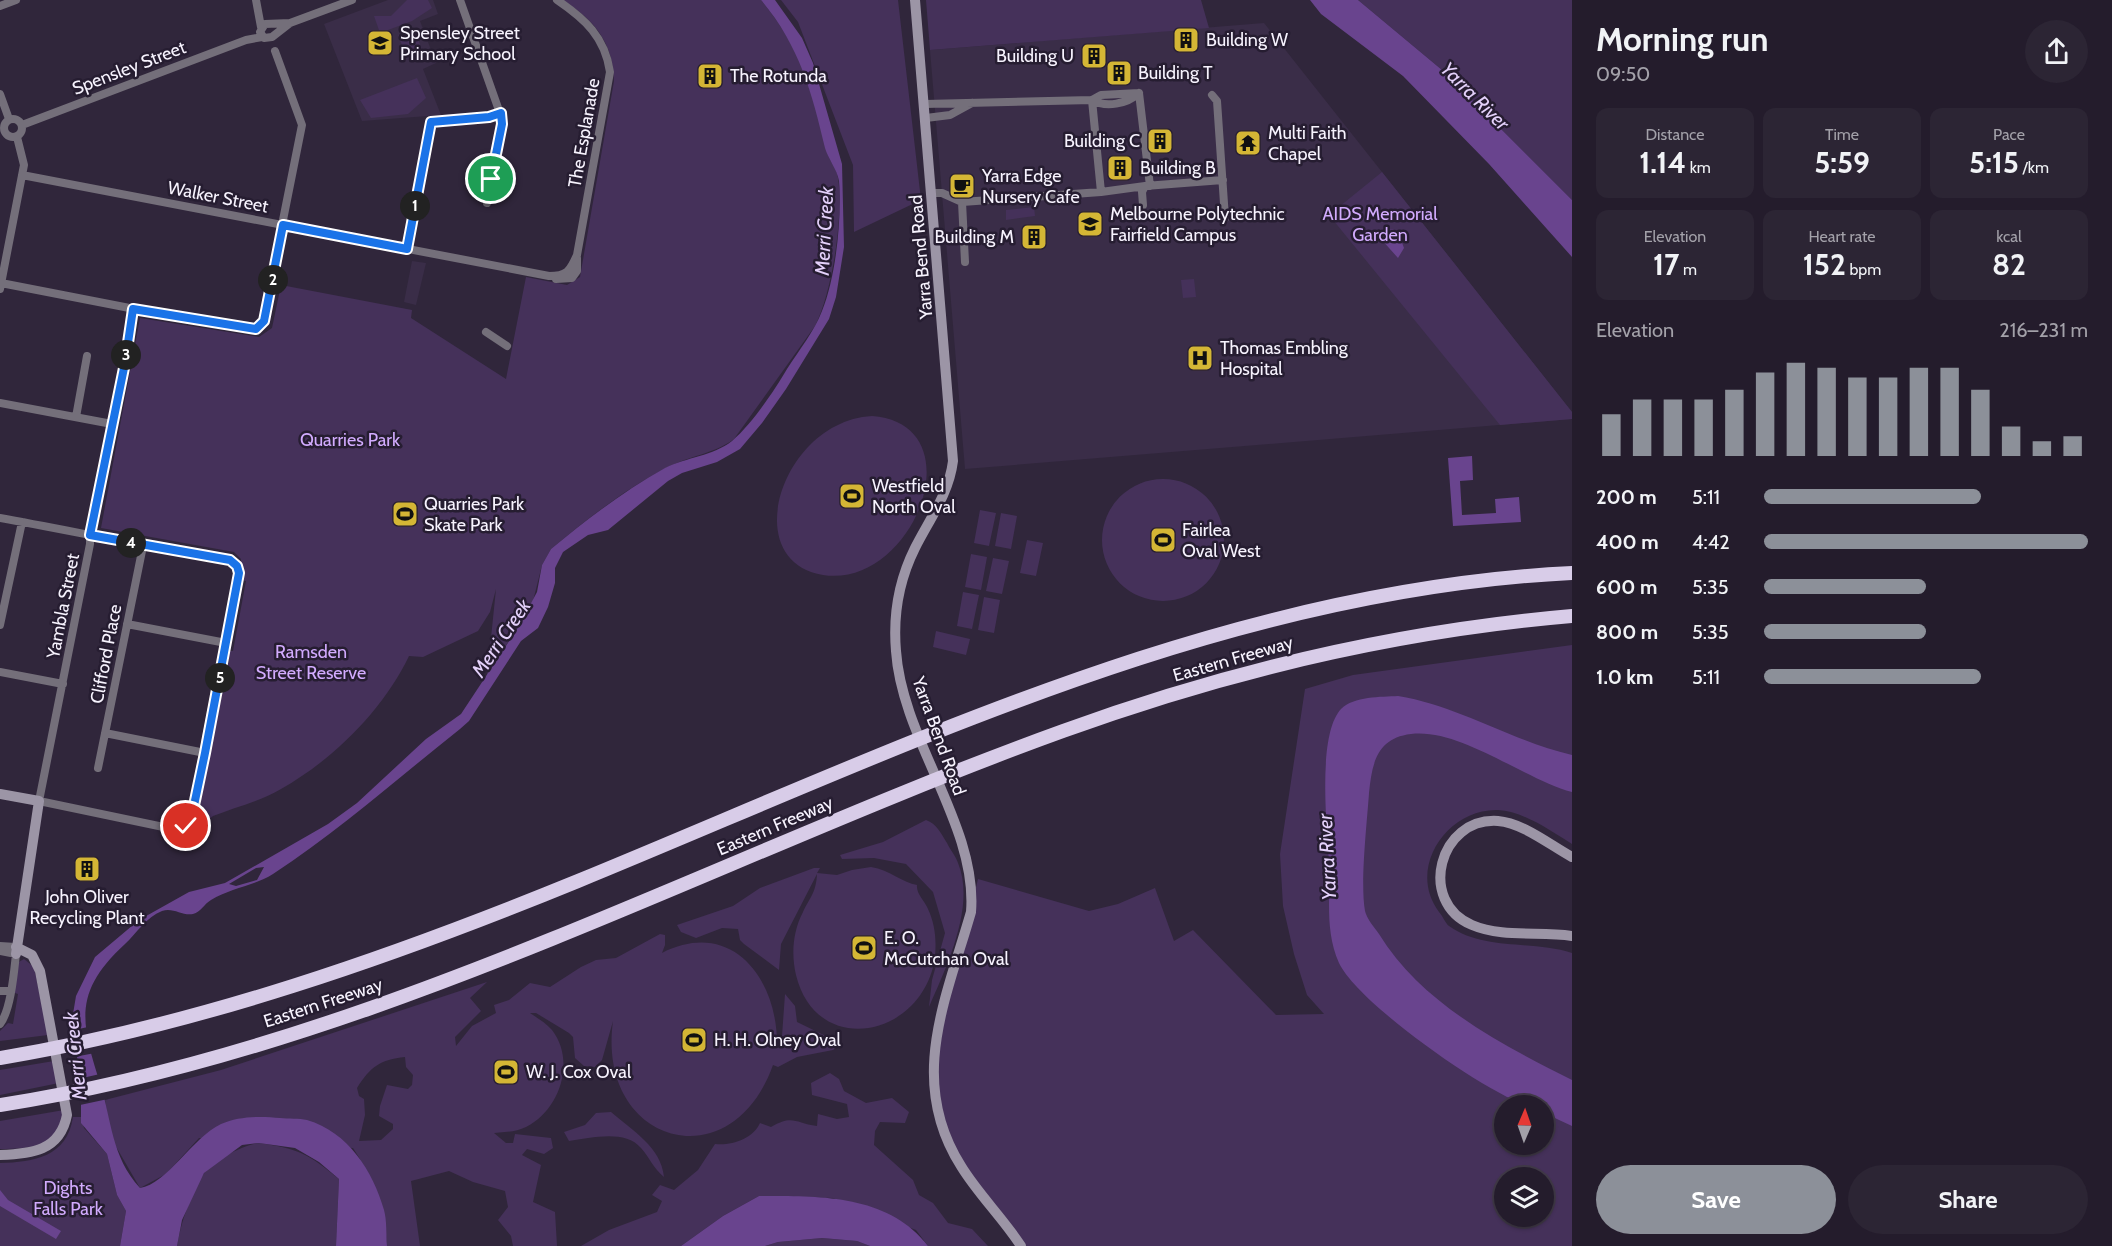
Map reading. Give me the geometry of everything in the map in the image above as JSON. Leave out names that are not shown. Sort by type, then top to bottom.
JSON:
[{"type":"highway","name":"Eastern Freeway","points":[[0,1058],[40,1048],[119,1035],[277,991],[432,937],[576,882],[956,725],[1130,662],[1220,635],[1337,605],[1503,578],[1572,573]]},
{"type":"highway","name":"Eastern Freeway","points":[[0,1106],[126,1080],[306,1028],[442,981],[973,765],[1064,730],[1174,693],[1272,665],[1382,641],[1462,628],[1572,616]]},
{"type":"highway","points":[[0,1049],[40,1048]]},
{"type":"street","points":[[0,6],[16,0]]},
{"type":"street","points":[[256,0],[267,29]]},
{"type":"street","name":"Spensley Street","points":[[22,125],[267,29],[352,0]]},
{"type":"street","points":[[459,0],[501,113],[502,124],[487,203]]},
{"type":"street","name":"The Esplanade","points":[[557,0],[584,18],[595,31],[604,47],[610,72],[577,255],[577,271],[570,276]]},
{"type":"street","name":"Yarra Bend Road","points":[[915,0],[953,461],[947,489],[914,551],[899,596],[896,650],[905,702],[954,824],[971,872],[973,891],[971,912],[934,1046],[932,1077],[936,1108],[945,1137],[962,1168],[1021,1246]]},
{"type":"street","points":[[17,137],[24,161],[1,286],[256,329],[264,321],[302,125],[275,51]]},
{"type":"street","points":[[925,104],[1092,100],[1100,104],[1130,101],[1138,93],[1147,186],[1143,205]]},
{"type":"street","points":[[0,94],[9,119]]},
{"type":"street","points":[[1212,95],[1217,101],[1225,218]]},
{"type":"street","points":[[1092,100],[1101,192]]},
{"type":"street","points":[[926,118],[950,115],[973,103]]},
{"type":"street","points":[[407,249],[431,122],[489,117],[501,113]]},
{"type":"street","points":[[9,119],[16,119],[22,125],[22,130],[17,137],[8,136],[2,132],[9,119]]},
{"type":"street","name":"Walker Street","points":[[22,175],[562,280],[570,276]]},
{"type":"street","points":[[932,193],[942,193],[962,202],[1223,180]]},
{"type":"street","points":[[962,202],[965,262]]},
{"type":"street","name":"Yambla Street","points":[[39,801],[133,309]]},
{"type":"street","points":[[486,332],[507,346]]},
{"type":"street","points":[[76,417],[87,356]]},
{"type":"street","points":[[0,403],[112,424]]},
{"type":"street","points":[[0,518],[143,546],[230,560],[237,566],[239,573],[205,753],[192,815],[186,826],[173,829],[0,794]]},
{"type":"street","points":[[0,625],[22,522]]},
{"type":"street","name":"Clifford Place","points":[[98,768],[143,546]]},
{"type":"street","points":[[127,624],[226,643]]},
{"type":"street","points":[[0,672],[63,684]]},
{"type":"street","points":[[105,733],[205,753]]},
{"type":"street","points":[[3,1020],[15,975],[16,950],[39,801]]},
{"type":"street","points":[[1572,857],[1510,824],[1489,821],[1463,830],[1451,842],[1442,859],[1439,876],[1448,906],[1471,925],[1498,931],[1572,936]]},
{"type":"street","points":[[0,946],[32,955],[40,971],[67,1105],[66,1120],[58,1136],[41,1151],[0,1155]]},
{"type":"street","points":[[0,951],[16,950]]},
{"type":"street","points":[[0,991],[9,992]]},
{"type":"shaded area","name":"Spensley Street Primary School","points":[[388,0],[433,0],[438,14],[420,21],[436,63],[423,69],[441,115],[362,121],[324,24]]},
{"type":"shaded area","points":[[761,0],[775,0],[802,38],[813,63],[842,164],[844,247],[836,297],[829,319],[786,389],[740,449],[717,462],[682,473],[668,481],[608,530],[588,535],[563,552],[555,568],[555,583],[548,607],[538,628],[521,641],[469,721],[460,729],[345,822],[273,874],[218,896],[193,914],[166,910],[151,917],[108,961],[89,992],[86,1008],[88,1042],[118,1151],[130,1176],[140,1188],[160,1178],[200,1139],[221,1124],[250,1117],[307,1120],[335,1134],[357,1155],[366,1168],[384,1210],[387,1246],[336,1246],[339,1179],[319,1162],[295,1148],[259,1143],[242,1145],[204,1173],[182,1220],[177,1246],[120,1246],[126,1211],[117,1195],[107,1154],[81,1123],[81,1078],[71,1026],[76,996],[95,957],[139,920],[189,892],[225,883],[328,824],[357,803],[426,739],[461,714],[519,626],[537,592],[542,565],[551,549],[606,506],[665,468],[717,450],[732,441],[762,407],[815,326],[827,297],[834,264],[839,229],[839,181],[825,148],[809,88],[795,52]],"holes":[[[264,867],[257,880],[236,886],[229,884],[256,868]]]},
{"type":"shaded area","points":[[1310,0],[1358,0],[1442,70],[1572,200],[1572,257],[1489,164],[1403,76],[1321,14]]},
{"type":"shaded area","points":[[1264,23],[1572,412],[1572,419],[965,469],[930,50]]},
{"type":"shaded area","points":[[1393,229],[1398,232],[1404,248],[1398,258],[1381,239],[1383,232]]},
{"type":"shaded area","points":[[412,261],[426,263],[416,305],[404,302]]},
{"type":"shaded area","points":[[1472,456],[1473,480],[1460,481],[1462,515],[1496,513],[1495,499],[1519,497],[1521,522],[1453,526],[1448,458]]},
{"type":"shaded area","points":[[1398,696],[1421,701],[1572,755],[1572,792],[1553,786],[1471,746],[1450,739],[1430,734],[1411,734],[1391,741],[1378,754],[1372,772],[1363,885],[1367,917],[1396,959],[1417,981],[1465,1020],[1491,1037],[1572,1080],[1572,1126],[1554,1118],[1554,1095],[1502,1095],[1424,1044],[1370,1000],[1339,963],[1331,938],[1329,912],[1326,760],[1334,722],[1341,709],[1353,702],[1368,698]]},
{"type":"shaded area","points":[[0,1190],[8,1200],[61,1231],[56,1239],[0,1206]]},
{"type":"shaded area","points":[[759,1196],[828,1198],[873,1207],[893,1216],[912,1229],[928,1246],[870,1246],[857,1241],[822,1238],[778,1242],[765,1246],[681,1246],[723,1216]]},
{"type":"green space","points":[[407,0],[428,0],[432,8],[412,21],[380,33],[374,16],[391,16]]},
{"type":"green space","points":[[563,0],[761,0],[769,10],[792,45],[810,83],[827,153],[838,178],[839,212],[835,253],[827,294],[815,326],[734,439],[718,448],[674,464],[636,485],[551,549],[542,565],[533,601],[487,677],[496,589],[490,612],[478,631],[423,657],[409,656],[371,714],[355,732],[320,763],[301,777],[265,797],[213,816],[206,822],[194,821],[198,814],[229,659],[227,651],[233,651],[246,581],[241,580],[241,559],[234,552],[101,528],[140,318],[259,337],[272,328],[281,285],[412,310],[411,318],[506,379],[526,277],[567,285],[580,277],[614,81],[610,55],[600,34],[584,16]]},
{"type":"green space","points":[[781,0],[898,0],[921,200],[854,232],[853,165],[798,22]]},
{"type":"green space","points":[[926,0],[1201,0],[1209,28],[930,50]]},
{"type":"green space","points":[[1358,0],[1572,0],[1572,200],[1442,70]]},
{"type":"green space","points":[[414,29],[423,52],[407,58],[398,35]]},
{"type":"green space","points":[[417,78],[426,98],[408,114],[371,118],[360,100]]},
{"type":"green space","name":"AIDS Memorial Garden","points":[[1382,172],[1572,412],[1572,419],[1500,425],[1329,215]]},
{"type":"green space","points":[[1034,207],[1035,216],[1006,220],[1006,210]]},
{"type":"green space","points":[[1194,279],[1196,297],[1183,298],[1181,280]]},
{"type":"green space","name":"Westfield North Oval","points":[[872,416],[904,426],[921,446],[927,474],[921,504],[906,533],[884,557],[856,573],[823,575],[797,564],[782,545],[777,520],[782,492],[794,465],[814,441],[841,424]]},
{"type":"green space","name":"Fairlea Oval West","points":[[1163,479],[1186,484],[1197,489],[1206,497],[1214,506],[1219,517],[1224,540],[1219,563],[1214,574],[1206,583],[1197,591],[1186,596],[1163,601],[1140,596],[1129,591],[1120,583],[1112,574],[1107,563],[1102,540],[1107,517],[1112,506],[1120,497],[1129,489],[1140,484]]},
{"type":"green space","points":[[980,510],[996,513],[989,546],[974,543]]},
{"type":"green space","points":[[1001,513],[1017,516],[1011,549],[995,546]]},
{"type":"green space","points":[[1027,540],[1043,543],[1036,576],[1020,573]]},
{"type":"green space","points":[[971,554],[987,557],[981,590],[965,587]]},
{"type":"green space","points":[[993,558],[1009,561],[1002,594],[986,591]]},
{"type":"green space","points":[[963,592],[979,595],[972,629],[957,626]]},
{"type":"green space","points":[[984,597],[1000,600],[994,633],[978,630]]},
{"type":"green space","points":[[936,631],[970,639],[966,655],[933,647]]},
{"type":"green space","points":[[1572,645],[1572,844],[1536,822],[1517,814],[1498,810],[1480,812],[1463,819],[1437,844],[1430,860],[1427,877],[1430,895],[1439,912],[1448,925],[1463,934],[1493,942],[1557,949],[1572,953],[1572,1246],[1021,1246],[954,1154],[932,1072],[978,879],[1089,911],[1118,904],[1155,888],[1174,941],[1193,930],[1276,1015],[1324,1014],[1307,995],[1294,954],[1283,906],[1280,854],[1305,689],[1353,675]]},
{"type":"green space","points":[[926,820],[938,829],[957,860],[963,880],[961,917],[957,936],[929,1007],[932,980],[945,933],[933,892],[906,864],[874,858],[842,859],[840,855],[883,842]]},
{"type":"green space","name":"E. O. McCutchan Oval","points":[[871,867],[917,885],[931,915],[935,936],[934,963],[924,989],[908,1008],[889,1022],[866,1028],[844,1027],[824,1018],[807,1001],[796,975],[794,943],[800,919],[814,890],[817,874],[781,944],[779,970],[740,940],[738,929],[722,928],[696,938],[681,932],[677,925],[733,906],[760,888],[814,868],[820,868],[817,873],[837,875]]},
{"type":"green space","points":[[660,934],[665,935],[662,953],[687,944],[710,943],[730,950],[747,962],[760,979],[770,1000],[776,1023],[777,1048],[782,1036],[785,994],[795,1006],[797,1022],[836,1041],[837,1047],[833,1050],[797,1057],[778,1067],[773,1065],[753,1102],[728,1125],[699,1135],[671,1133],[645,1120],[625,1096],[613,1063],[613,1021],[602,1060],[595,1067],[584,1066],[575,1058],[573,1037],[569,1033],[536,1013],[530,1013],[552,1030],[559,1042],[563,1056],[561,1084],[548,1109],[538,1119],[518,1130],[494,1133],[506,1143],[513,1143],[515,1134],[551,1138],[553,1148],[544,1154],[527,1149],[522,1155],[541,1165],[533,1202],[555,1212],[557,1246],[513,1246],[511,1236],[498,1220],[508,1207],[505,1191],[473,1182],[449,1171],[411,1181],[420,1246],[387,1246],[384,1217],[378,1194],[353,1148],[199,1138],[166,1174],[140,1188],[111,1138],[105,1100],[221,1070],[487,982],[470,998],[481,1011],[455,1037],[456,1046],[472,1026],[496,1013],[494,1005],[509,1000],[530,983],[550,987],[596,960],[616,958]],"holes":[[[405,1057],[406,1067],[413,1075],[412,1085],[408,1089],[387,1085],[380,1106],[379,1116],[393,1124],[393,1129],[381,1140],[359,1141],[365,1115],[364,1099],[359,1096],[357,1088],[367,1074],[383,1062]]]},
{"type":"green space","points":[[24,959],[34,967],[48,1035],[0,1041],[0,1031],[8,1023],[13,1024],[18,994],[12,992],[17,963]]},
{"type":"green space","points":[[54,1061],[59,1083],[0,1095],[0,1070]]},
{"type":"green space","points":[[830,1073],[839,1079],[844,1091],[866,1103],[892,1098],[909,1112],[905,1123],[880,1122],[875,1131],[874,1145],[913,1180],[919,1195],[933,1203],[948,1223],[972,1229],[988,1246],[928,1246],[916,1230],[833,1198],[759,1196],[723,1216],[681,1246],[581,1246],[609,1230],[657,1212],[662,1201],[652,1195],[660,1185],[674,1190],[698,1170],[715,1144],[728,1144],[741,1140],[757,1129],[760,1123],[771,1127],[789,1120],[817,1126],[818,1114],[837,1119],[849,1117],[847,1104],[812,1095],[811,1083]]},
{"type":"green space","points":[[64,1110],[62,1122],[50,1139],[33,1146],[0,1149],[0,1121]]},
{"type":"green space","points":[[611,1112],[652,1148],[662,1166],[664,1177],[641,1148],[626,1138],[607,1136],[569,1141],[564,1132],[585,1125],[596,1113]]},
{"type":"green space","name":"Dights Falls Park","points":[[73,1117],[81,1117],[84,1128],[107,1154],[117,1195],[126,1211],[120,1246],[0,1246],[0,1163],[25,1161],[47,1155],[64,1141]]},
{"type":"green space","points":[[259,1143],[302,1154],[319,1163],[339,1179],[336,1246],[177,1246],[190,1200],[203,1175],[213,1164],[228,1154]]},
{"type":"green space","points":[[822,1238],[857,1241],[870,1246],[765,1246],[778,1242]]},
{"type":"pier","points":[[88,1027],[95,1053],[74,1057],[69,1031]]},
{"type":"pier","points":[[100,1074],[108,1099],[80,1105],[78,1079]]},
{"type":"place","name":"Building W","points":[[1186,40]]},
{"type":"place","name":"Spensley Street Primary School","points":[[380,43]]},
{"type":"place","name":"Building U","points":[[1094,56]]},
{"type":"place","name":"Building T","points":[[1119,73]]},
{"type":"place","name":"The Rotunda","points":[[710,76]]},
{"type":"place","name":"Building C","points":[[1160,141]]},
{"type":"place","name":"Multi Faith Chapel","points":[[1248,143]]},
{"type":"place","name":"Building B","points":[[1120,168]]},
{"type":"place","name":"Yarra Edge Nursery Cafe","points":[[962,186]]},
{"type":"place","name":"Melbourne Polytechnic Fairfield Campus","points":[[1090,224]]},
{"type":"place","name":"Building M","points":[[1034,237]]},
{"type":"place","name":"Thomas Embling Hospital","points":[[1200,358]]},
{"type":"place","name":"Westfield North Oval","points":[[852,496]]},
{"type":"place","name":"Quarries Park Skate Park","points":[[405,514]]},
{"type":"place","name":"Fairlea Oval West","points":[[1163,540]]},
{"type":"place","name":"John Oliver Recycling Plant","points":[[87,869]]},
{"type":"place","name":"E. O. McCutchan Oval","points":[[864,948]]},
{"type":"place","name":"H. H. Olney Oval","points":[[694,1040]]},
{"type":"place","name":"W. J. Cox Oval","points":[[506,1072]]},
{"type":"route","points":[[186,826],[192,815],[205,753],[239,573],[237,566],[230,560],[90,535],[125,363],[133,309],[256,329],[264,321],[283,225],[407,249],[431,122],[489,117],[501,113],[502,124],[491,179]]},
{"type":"water label","name":"Yarra River","points":[[1475,96]]},
{"type":"water label","name":"Merri Creek","points":[[824,231]]},
{"type":"water label","name":"Merri Creek","points":[[501,638]]},
{"type":"water label","name":"Yarra River","points":[[1327,857]]},
{"type":"water label","name":"Merri Creek","points":[[75,1056]]},
{"type":"park label","name":"Quarries Park","points":[[350,440]]},
{"type":"park label","name":"Ramsden Street Reserve","points":[[311,662]]}]
